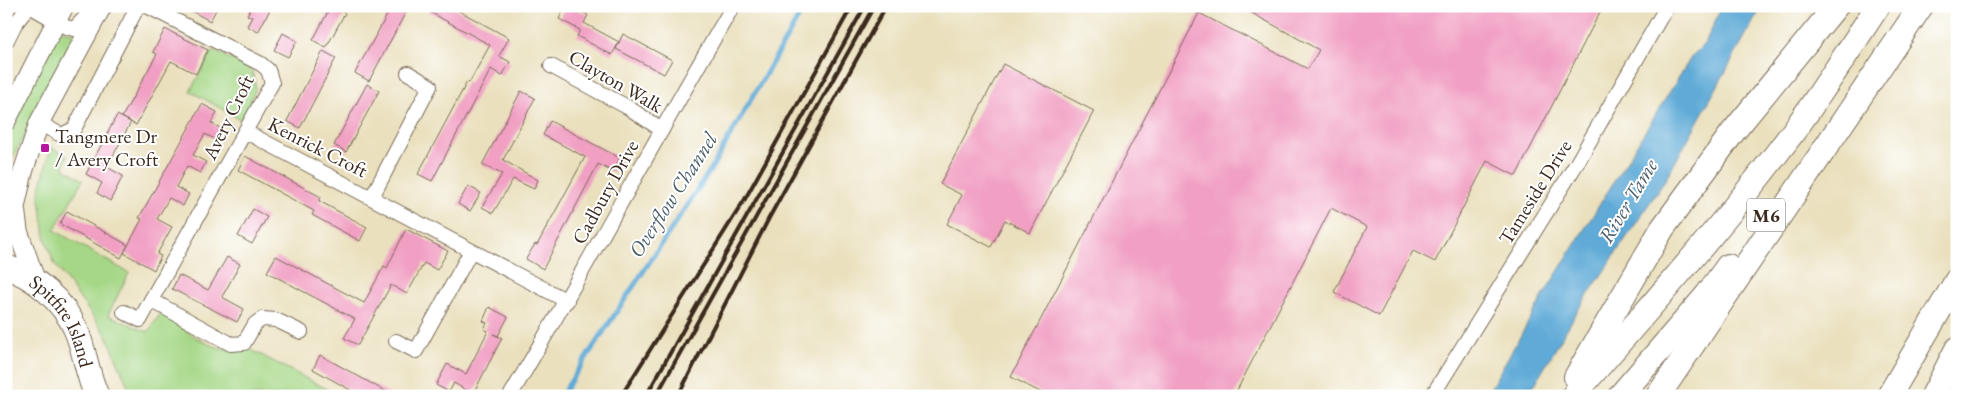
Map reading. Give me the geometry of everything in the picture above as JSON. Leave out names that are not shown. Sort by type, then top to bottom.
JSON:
[{"type":"highway","points":[[1565,396],[1662,229],[1733,132],[1836,6]]},
{"type":"highway","name":"M6","points":[[1572,396],[1687,266],[1786,142],[1878,6]]},
{"type":"highway","name":"M6","points":[[1620,396],[1707,295],[1899,39],[1921,6]]},
{"type":"highway","points":[[1658,396],[1899,39]]},
{"type":"highway","name":"Spitfire Island","points":[[6,267],[36,282],[59,304],[75,329],[90,391]]},
{"type":"highway","points":[[1889,396],[1957,280]]},
{"type":"highway","points":[[1933,396],[1957,349]]},
{"type":"street","points":[[6,42],[15,24],[30,6],[60,13]]},
{"type":"street","points":[[60,13],[66,27],[74,28],[96,6]]},
{"type":"street","points":[[36,282],[18,231],[15,207],[23,172],[39,123],[102,6]]},
{"type":"street","points":[[39,123],[61,135],[74,129],[138,6]]},
{"type":"street","name":"Cadbury Drive","points":[[510,396],[567,301],[733,6]]},
{"type":"street","name":"Tameside Drive","points":[[1432,396],[1577,163],[1667,6]]},
{"type":"street","name":"Avery Croft","points":[[124,312],[140,320],[246,132],[272,82],[268,70],[224,44],[155,8]]},
{"type":"street","points":[[6,122],[60,13]]},
{"type":"street","name":"Clayton Walk","points":[[551,66],[629,108],[662,130]]},
{"type":"street","name":"Kenrick Croft","points":[[372,197],[430,86],[408,73]]},
{"type":"street","name":"Kenrick Croft","points":[[246,132],[567,301]]},
{"type":"street","points":[[396,341],[416,351],[471,251]]},
{"type":"street","points":[[151,300],[232,344],[244,343],[255,324],[262,319],[276,320],[301,332]]},
{"type":"green space","points":[[58,30],[77,34],[6,171],[6,132]]},
{"type":"green space","points":[[213,50],[252,70],[256,89],[241,120],[190,91]]},
{"type":"green space","points":[[51,147],[67,156],[64,168],[83,180],[54,230],[129,273],[108,315],[148,332],[161,313],[201,340],[223,348],[246,347],[340,396],[132,396],[107,336],[54,263],[45,237],[39,192]]},
{"type":"water","name":"River Tame","points":[[1722,6],[1762,6],[1667,177],[1578,310],[1528,396],[1486,396],[1549,286],[1692,56],[1705,43]]},
{"type":"building","points":[[182,6],[218,6],[210,21]]},
{"type":"building","points":[[252,6],[272,6],[258,32],[247,26],[252,17],[247,15]]},
{"type":"building","points":[[331,6],[345,13],[326,48],[313,40]]},
{"type":"building","points":[[392,6],[409,6],[369,81],[355,73]]},
{"type":"building","points":[[419,6],[450,6],[509,38],[499,56],[510,62],[502,76],[491,69],[432,181],[418,174],[467,82],[469,83],[490,45]]},
{"type":"building","points":[[566,6],[571,6],[588,15],[584,23],[619,42],[612,55],[577,36],[580,30],[559,19]]},
{"type":"building","points":[[1239,6],[1603,6],[1516,176],[1487,161],[1435,262],[1413,251],[1379,316],[1334,292],[1367,227],[1331,208],[1234,396],[1048,396],[1011,377],[1199,13],[1308,69],[1319,50]]},
{"type":"building","points":[[165,29],[208,50],[196,74],[171,61],[136,125],[122,117],[157,54],[153,52]]},
{"type":"building","points":[[283,33],[297,41],[288,57],[274,50]]},
{"type":"building","points":[[623,34],[672,60],[664,74],[616,49]]},
{"type":"building","points":[[323,51],[336,58],[300,128],[287,121]]},
{"type":"building","points":[[1003,64],[1094,111],[1030,233],[1005,220],[991,247],[947,224],[962,195],[940,184]]},
{"type":"building","points":[[367,84],[379,91],[346,152],[334,145]]},
{"type":"building","points":[[521,91],[535,98],[503,160],[538,180],[534,189],[513,179],[493,213],[482,207],[502,174],[482,165]]},
{"type":"building","points":[[202,104],[217,112],[211,123],[224,130],[218,141],[205,134],[193,155],[206,162],[200,173],[187,166],[176,187],[189,194],[183,206],[169,198],[157,219],[172,227],[157,254],[161,256],[154,270],[124,253],[142,219],[139,218]]},
{"type":"building","points":[[117,115],[131,122],[107,167],[123,176],[110,201],[97,193],[102,183],[86,174]]},
{"type":"building","points":[[550,121],[620,158],[613,172],[598,164],[543,269],[526,259],[535,244],[537,245],[585,157],[543,135]]},
{"type":"building","points":[[245,156],[321,197],[319,201],[367,227],[360,241],[312,215],[314,211],[238,170]]},
{"type":"building","points":[[468,186],[481,193],[470,211],[458,204]]},
{"type":"building","points":[[253,209],[267,217],[252,244],[238,236]]},
{"type":"building","points":[[67,211],[128,245],[121,258],[60,224]]},
{"type":"building","points":[[406,229],[448,251],[437,270],[424,263],[407,294],[391,285],[358,345],[344,338],[355,319],[267,272],[276,256],[364,303],[384,266],[387,268]]},
{"type":"building","points":[[227,257],[240,264],[222,297],[244,309],[237,322],[172,289],[179,275],[208,290]]},
{"type":"building","points":[[489,307],[508,317],[498,336],[493,334],[502,338],[473,394],[454,383],[449,392],[436,385],[447,364],[466,374],[488,331],[484,329],[487,323],[483,321]]},
{"type":"building","points":[[320,355],[394,396],[361,396],[313,369]]},
{"type":"waterway","name":"Overflow Channel","points":[[561,396],[711,169],[805,6]]},
{"type":"railway","points":[[621,396],[745,199],[852,6]]},
{"type":"railway","points":[[646,396],[865,6]]},
{"type":"railway","points":[[656,396],[874,6]]},
{"type":"railway","points":[[678,396],[769,218],[886,6]]},
{"type":"place","name":"Tangmere Dr / Avery Croft","points":[[45,148]]}]
